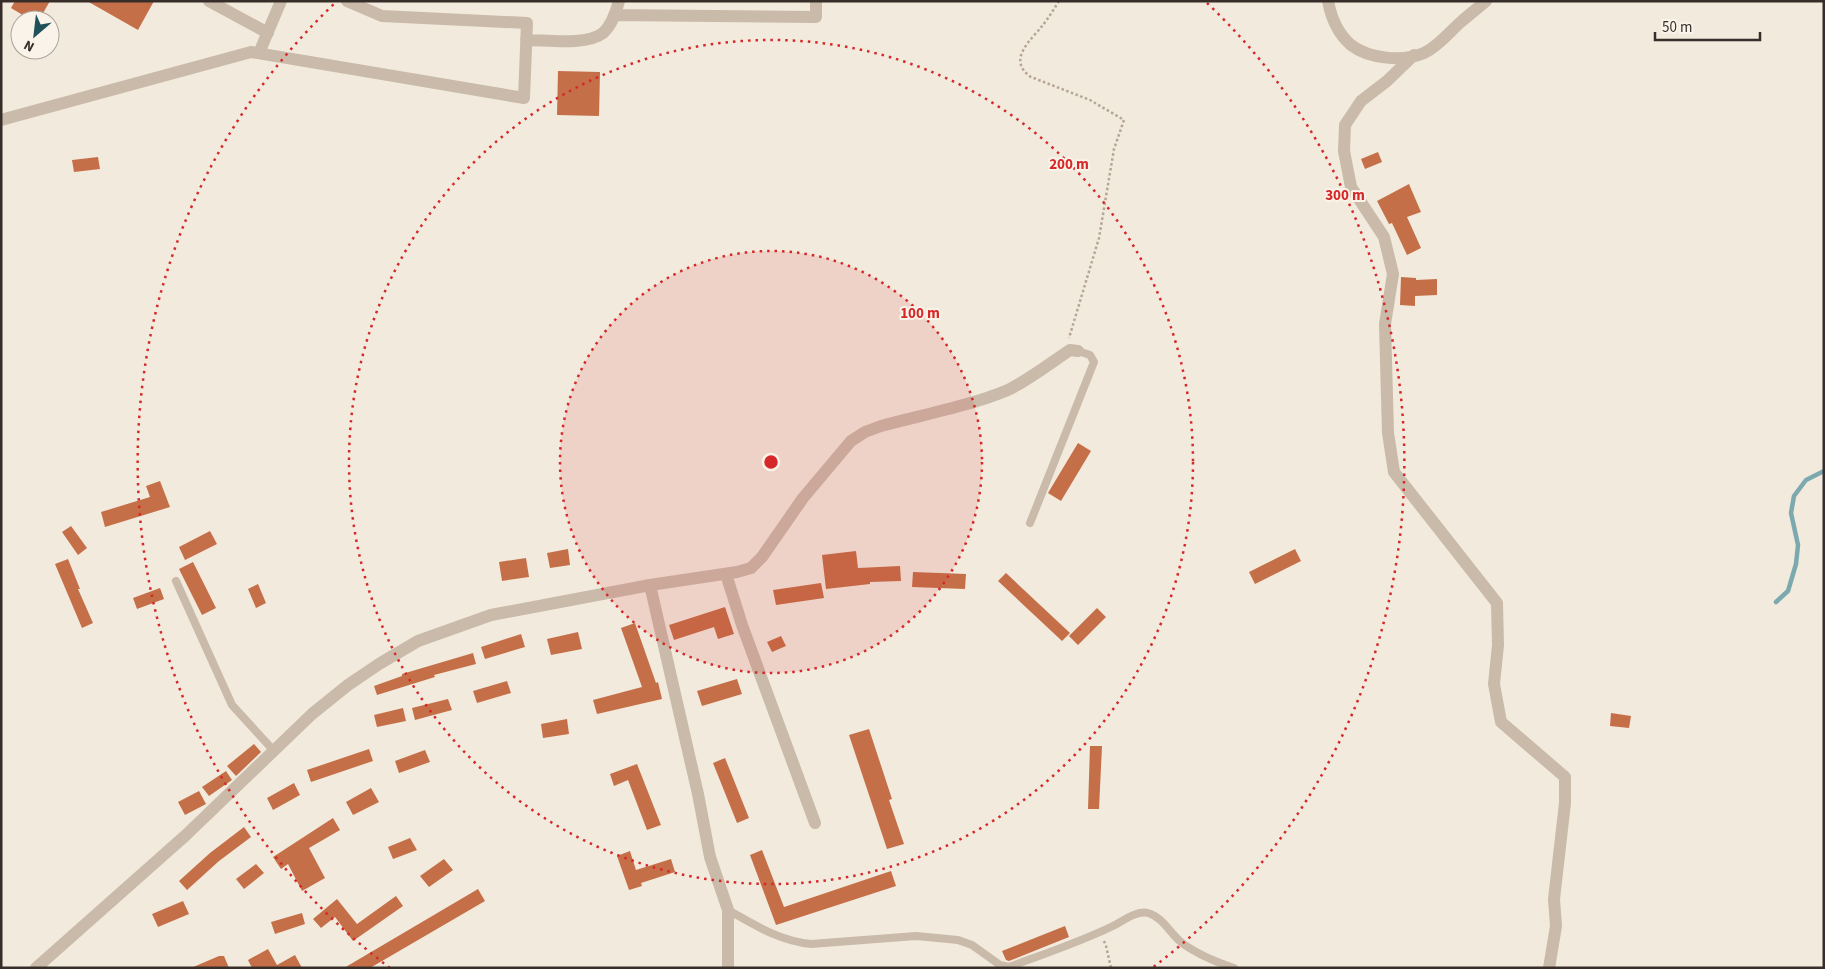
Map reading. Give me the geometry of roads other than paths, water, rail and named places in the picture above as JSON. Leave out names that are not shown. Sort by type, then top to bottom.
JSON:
[{"type":"street","points":[[209,1],[268,33]]},
{"type":"street","points":[[259,52],[281,1]]},
{"type":"street","points":[[1,120],[244,53],[259,52],[524,98],[526,23],[382,16],[347,1]]},
{"type":"street","points":[[526,40],[578,41],[592,39],[604,32],[612,21],[619,1]]},
{"type":"street","points":[[614,15],[816,17],[816,1]]},
{"type":"street","points":[[1328,1],[1334,20],[1350,45],[1376,56],[1391,58],[1424,53],[1435,46],[1486,1]]},
{"type":"street","points":[[1414,55],[1361,101],[1345,125],[1344,151],[1351,187],[1384,237],[1393,274],[1386,324],[1388,433],[1394,472],[1497,603],[1498,645],[1494,684],[1501,722],[1565,777],[1565,803],[1554,899],[1556,926],[1549,968]]},
{"type":"street","points":[[36,968],[186,835],[312,714],[348,685],[379,664],[418,641],[491,615],[751,568],[762,557],[803,498],[851,441],[865,432],[881,426],[983,399],[1008,390],[1039,372],[1070,350],[1078,352]]},
{"type":"street","points":[[726,574],[742,625],[815,824]]},
{"type":"street","points":[[650,585],[696,785],[710,857],[728,910],[728,968]]},
{"type":"lane","points":[[1030,523],[1094,362],[1090,355],[1078,352]]},
{"type":"lane","points":[[176,581],[232,705],[274,750]]},
{"type":"lane","points":[[728,910],[779,938],[794,942],[811,944],[916,936],[958,940],[972,945],[1000,965],[1009,967],[1100,933],[1140,913],[1148,913],[1163,923],[1181,942],[1206,957],[1234,968]]},
{"type":"waterway","points":[[1776,602],[1788,591],[1796,564],[1798,545],[1791,513],[1794,496],[1806,480],[1824,471]]}]
